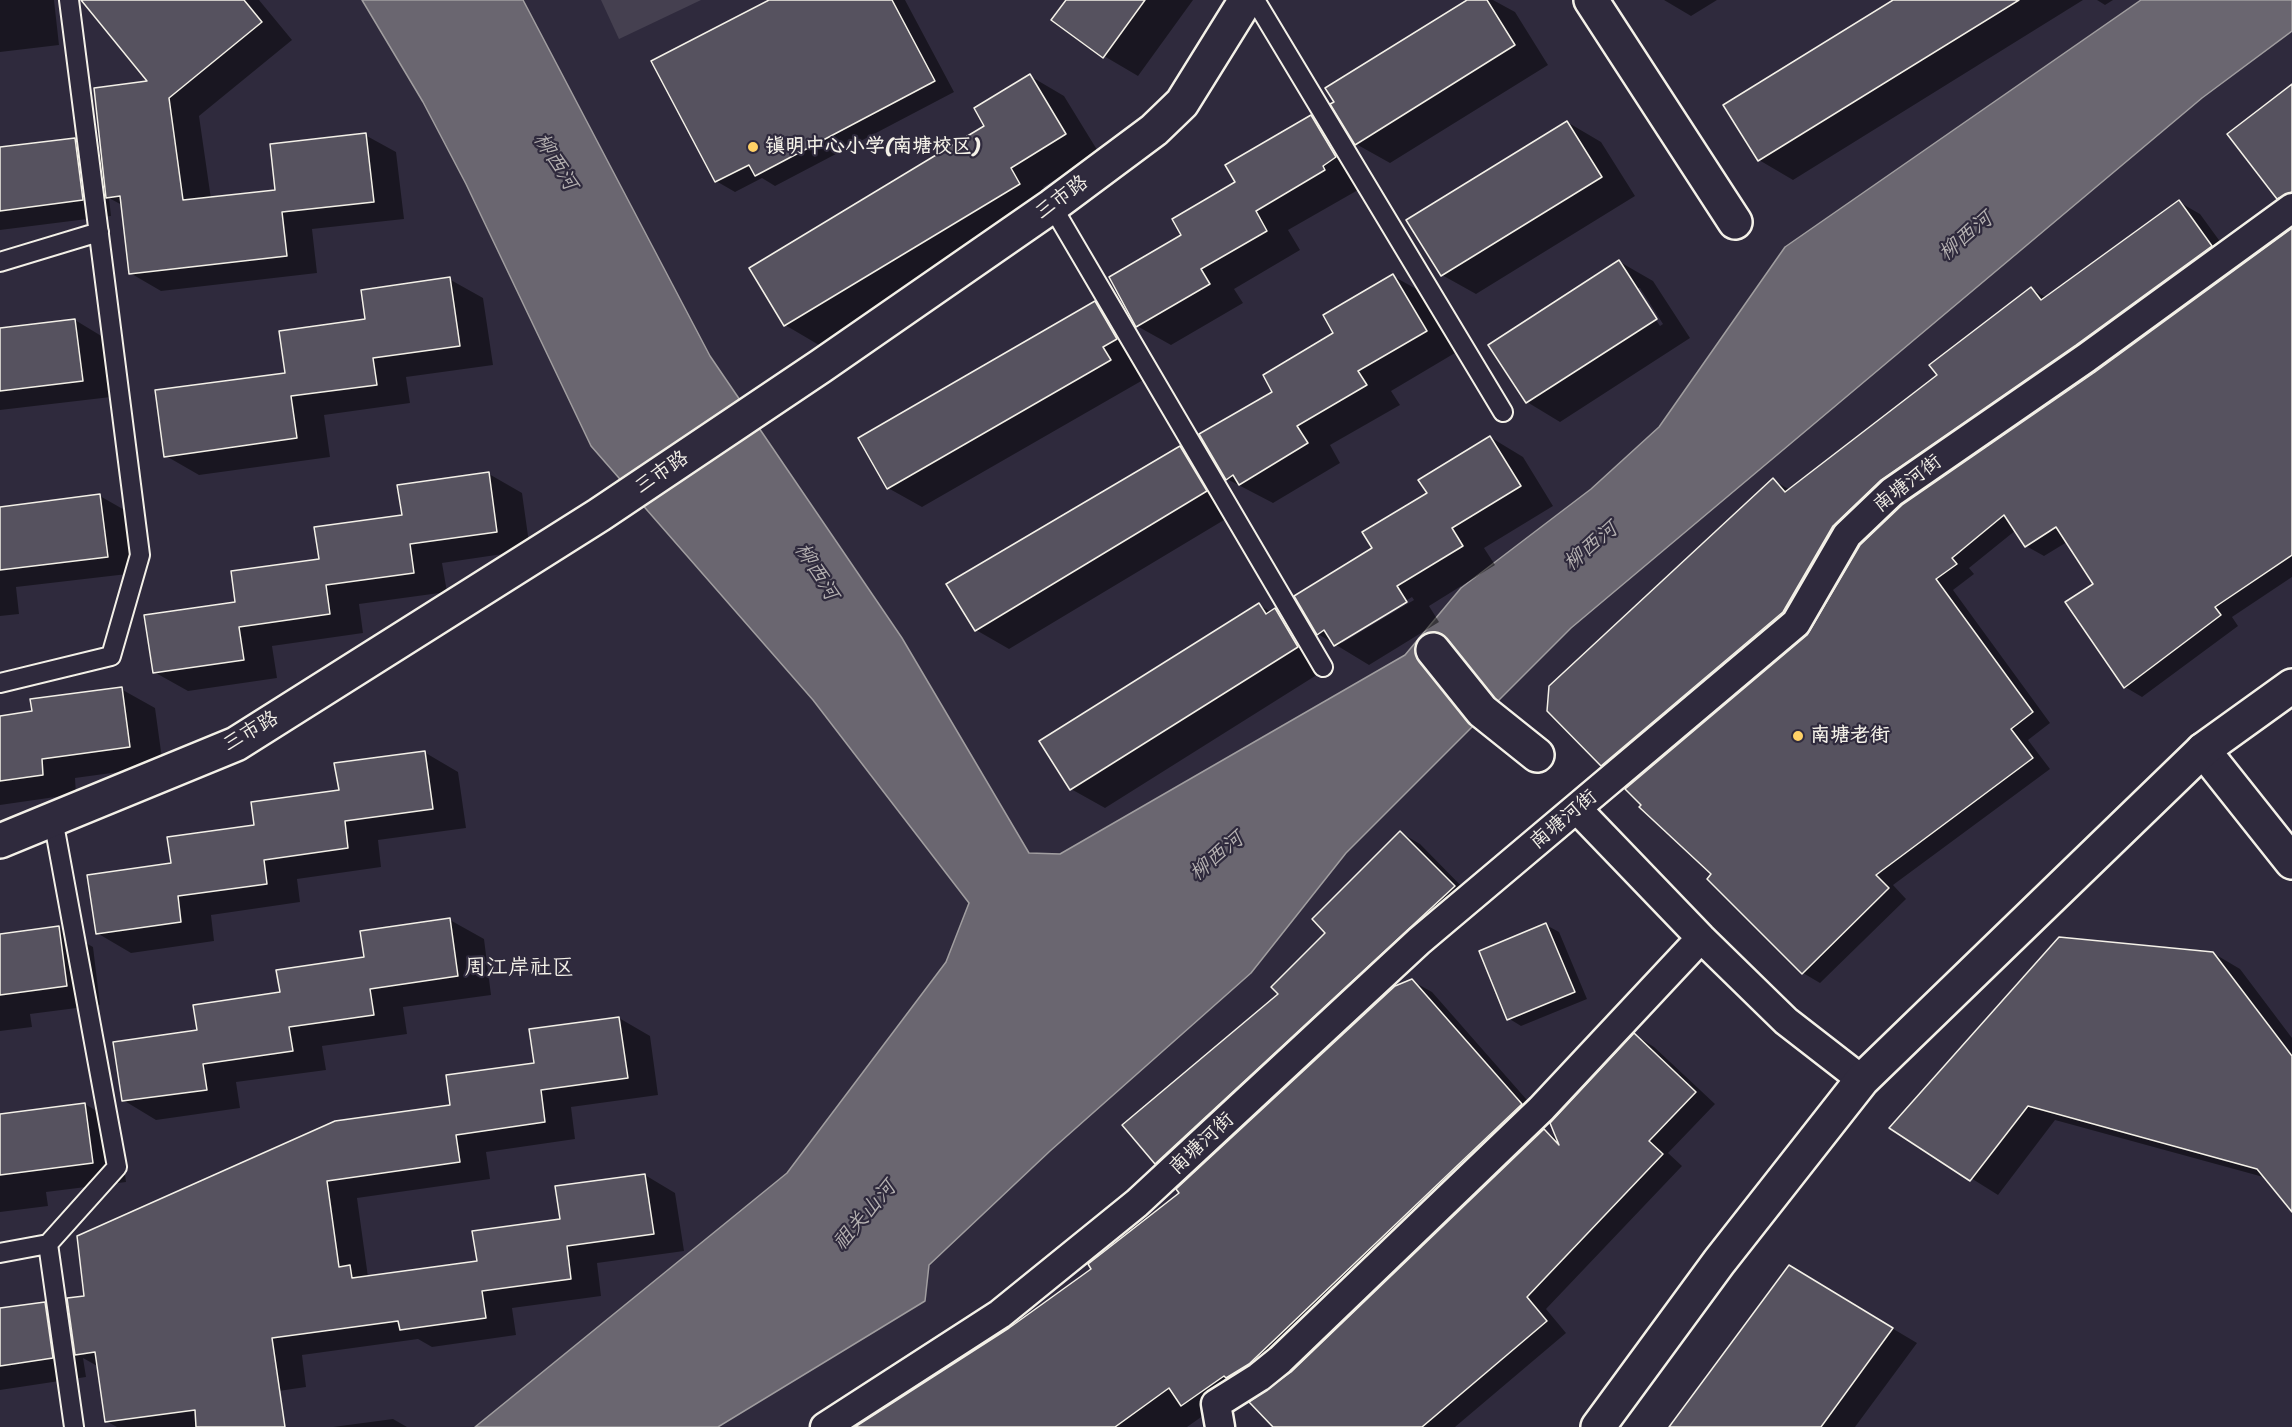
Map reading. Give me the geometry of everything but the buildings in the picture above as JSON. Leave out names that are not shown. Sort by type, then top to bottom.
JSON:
[{"type":"street","name":"三市路","points":[[0,841],[236,744],[599,515],[821,366],[1052,206],[1154,130],[1182,103],[1246,0]]},
{"type":"street","points":[[1592,0],[1735,222]]},
{"type":"street","name":"南塘河街","points":[[825,1427],[874,1398],[1000,1314],[1137,1203],[1419,941],[1796,623],[1847,535],[1892,492],[2086,358],[2292,208]]},
{"type":"street","points":[[1433,650],[1482,711],[1536,755]]},
{"type":"street","points":[[1598,1427],[1719,1262],[1862,1080],[2203,750],[2292,686]]},
{"type":"street","points":[[2203,750],[2292,862]]},
{"type":"street","points":[[1577,809],[1701,938],[1786,1021],[1862,1080]]},
{"type":"street","points":[[1220,1427],[1216,1404],[1260,1377],[1280,1360],[1541,1109],[1701,938]]},
{"type":"lane","points":[[0,682],[111,656],[140,555],[69,0]]},
{"type":"lane","points":[[1255,0],[1503,412]]},
{"type":"lane","points":[[1052,206],[1323,667]]},
{"type":"lane","points":[[0,262],[99,232]]},
{"type":"lane","points":[[0,1253],[48,1244],[117,1167],[52,819]]},
{"type":"lane","points":[[48,1244],[74,1427]]},
{"type":"shaded area","points":[[601,0],[701,0],[619,39]]},
{"type":"water","points":[[362,0],[523,0],[710,356],[902,638],[1029,853],[1060,854],[1405,655],[1461,588],[1591,489],[1659,427],[1785,247],[2141,0],[2292,0],[2292,31],[2202,98],[1571,628],[1346,853],[1251,973],[1050,1151],[929,1265],[925,1301],[718,1427],[475,1427],[787,1173],[946,962],[969,903],[813,700],[591,446],[466,184],[423,102]]},
{"type":"place","name":"镇明中心小学(南塘校区)","points":[[753,147]]},
{"type":"place","name":"南塘老街","points":[[1798,736]]},
{"type":"district","name":"周江岸社区","points":[[519,968]]},
{"type":"water label","name":"柳西河","points":[[555,162]]},
{"type":"water label","name":"柳西河","points":[[1966,237]]},
{"type":"water label","name":"柳西河","points":[[1591,547]]},
{"type":"water label","name":"柳西河","points":[[816,572]]},
{"type":"water label","name":"柳西河","points":[[1217,857]]},
{"type":"water label","name":"祖关山河","points":[[865,1216]]}]
